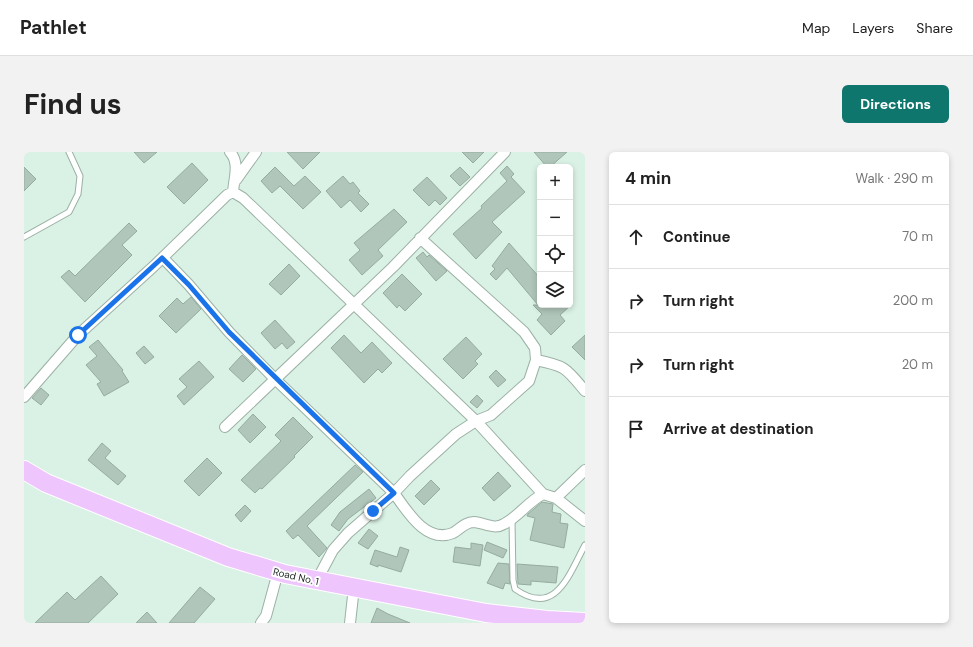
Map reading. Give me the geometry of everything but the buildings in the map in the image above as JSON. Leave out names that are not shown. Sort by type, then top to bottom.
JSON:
[{"type":"highway","name":"Road No. 1","points":[[24,470],[46,483],[220,554],[278,572],[486,613],[542,621],[585,622]]},
{"type":"street","points":[[230,152],[234,156],[236,168],[233,188]]},
{"type":"street","points":[[24,397],[78,335],[162,258],[233,188],[256,152]]},
{"type":"street","points":[[225,428],[275,379],[354,306],[503,153]]},
{"type":"street","points":[[233,188],[354,306],[476,421],[543,494],[556,498],[585,521]]},
{"type":"street","points":[[317,580],[333,550],[348,533],[394,493],[456,434],[476,421],[491,415],[529,381],[536,360],[535,348],[524,332],[420,238]]},
{"type":"street","points":[[162,258],[189,285],[229,332],[275,379],[394,493],[412,518],[426,531],[439,535],[452,533],[467,524],[474,522],[495,527],[504,525],[532,500],[543,494]]},
{"type":"street","points":[[536,360],[559,365],[573,375],[585,391]]},
{"type":"street","points":[[556,498],[585,470]]},
{"type":"street","points":[[261,623],[266,616],[278,572]]},
{"type":"street","points":[[350,623],[354,587]]},
{"type":"lane","points":[[24,236],[69,212],[78,194],[80,176],[69,152]]},
{"type":"lane","points":[[512,518],[513,580],[515,589],[523,595],[534,598],[554,596],[561,590],[585,545]]},
{"type":"route","points":[[78,335],[162,258],[189,285],[229,332],[275,379],[394,493],[373,511]]}]
